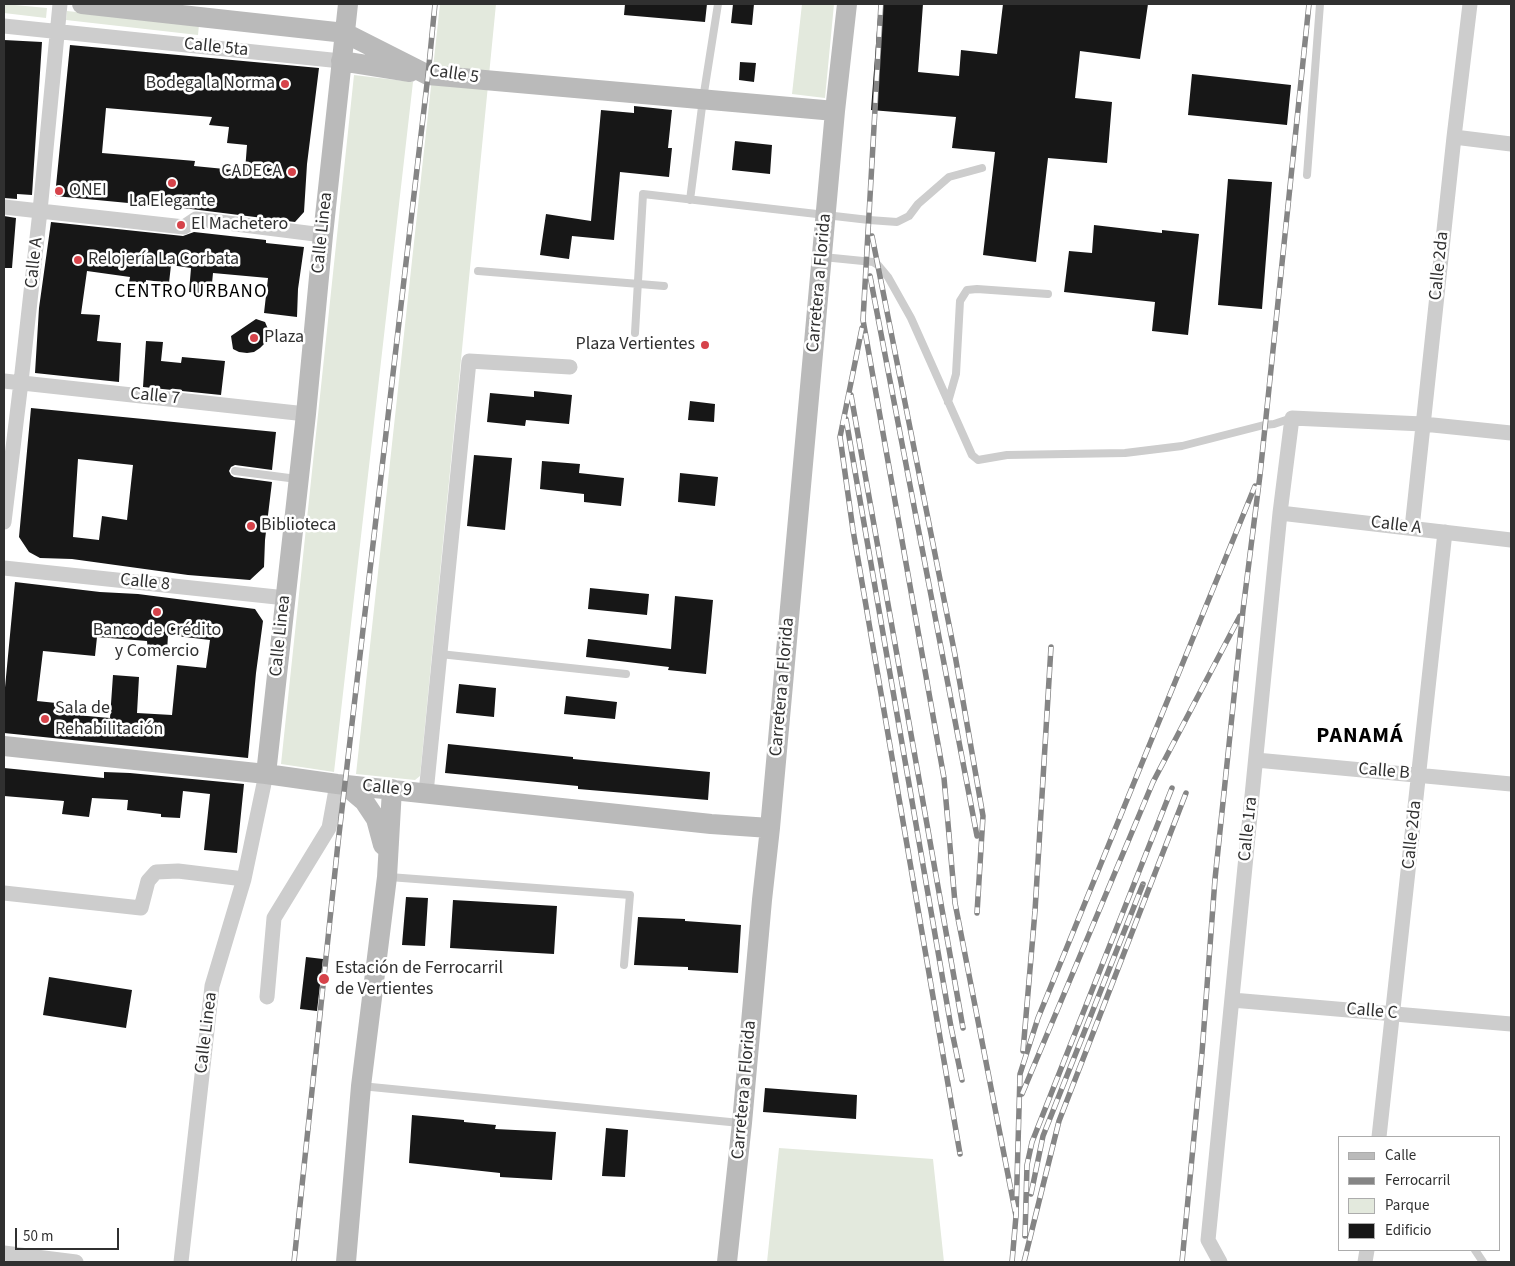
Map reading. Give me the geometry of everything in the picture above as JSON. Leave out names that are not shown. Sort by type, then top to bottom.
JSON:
[{"type":"main road","name":"Calle 5","points":[[82,4],[345,33],[428,75],[835,111]]},
{"type":"main road","name":"Calle Linea","points":[[266,774],[306,414],[348,4]]},
{"type":"main road","name":"Carretera a Florida","points":[[727,1262],[770,828],[835,111],[847,4]]},
{"type":"main road","name":"Calle 5ta","points":[[341,61],[428,75]]},
{"type":"main road","name":"Calle 9","points":[[4,746],[266,774],[341,785],[711,824],[770,828]]},
{"type":"main road","points":[[341,785],[364,800],[376,819],[382,837],[387,877]]},
{"type":"main road","points":[[346,1262],[361,1086],[387,877],[392,790]]},
{"type":"street","name":"Calle A","points":[[4,522],[22,382],[60,4]]},
{"type":"street","name":"Calle 2da","points":[[1412,528],[1470,4]]},
{"type":"street","name":"Calle 5ta","points":[[4,26],[341,61]]},
{"type":"street","points":[[1454,137],[1511,144]]},
{"type":"street","points":[[4,207],[184,227],[196,219],[323,235]]},
{"type":"street","points":[[426,793],[469,361],[570,367]]},
{"type":"street","name":"Calle 7","points":[[4,380],[306,414]]},
{"type":"street","points":[[1292,418],[1423,424],[1511,433]]},
{"type":"street","name":"Calle 1ra","points":[[1220,1262],[1208,1240],[1280,513],[1292,418]]},
{"type":"street","name":"Calle A","points":[[1280,513],[1511,540]]},
{"type":"street","name":"Calle 2da","points":[[1379,1136],[1445,532]]},
{"type":"street","name":"Calle 8","points":[[4,568],[286,598]]},
{"type":"street","name":"Calle B","points":[[1256,760],[1511,784]]},
{"type":"street","name":"Calle Linea","points":[[182,1262],[212,986],[244,879],[266,774]]},
{"type":"street","points":[[267,997],[274,918],[329,828],[341,785]]},
{"type":"street","points":[[4,893],[141,908],[148,881],[156,872],[178,871],[244,879]]},
{"type":"street","name":"Calle C","points":[[1232,1000],[1511,1024]]},
{"type":"street","points":[[4,1253],[76,1262]]},
{"type":"lane","points":[[690,200],[718,4]]},
{"type":"lane","points":[[1307,175],[1320,4]]},
{"type":"lane","points":[[636,333],[642,194],[897,222],[910,216],[918,204],[949,177],[982,168]]},
{"type":"lane","points":[[823,257],[873,262],[888,277],[911,318],[972,455],[978,460],[1007,455],[1125,453],[1182,446],[1292,418]]},
{"type":"lane","points":[[478,271],[664,286]]},
{"type":"lane","points":[[948,402],[956,374],[960,301],[967,290],[1048,294]]},
{"type":"lane","points":[[235,471],[299,479]]},
{"type":"lane","points":[[440,654],[626,674]]},
{"type":"lane","points":[[387,877],[630,895],[624,965]]},
{"type":"lane","points":[[361,1086],[742,1123]]},
{"type":"lane","points":[[1476,1251],[1483,1262]]},
{"type":"green space","points":[[4,4],[47,8],[46,18],[4,13]]},
{"type":"green space","points":[[440,4],[496,4],[420,776],[415,780],[356,774]]},
{"type":"green space","points":[[802,4],[834,4],[825,98],[792,94]]},
{"type":"green space","points":[[67,11],[199,25],[198,35],[66,20]]},
{"type":"green space","points":[[354,75],[413,82],[334,772],[281,764]]},
{"type":"green space","points":[[779,1148],[933,1159],[944,1262],[767,1262]]},
{"type":"building","points":[[625,4],[707,4],[705,22],[624,15]]},
{"type":"building","points":[[733,4],[754,4],[752,25],[731,23]]},
{"type":"building","points":[[879,4],[923,4],[918,72],[959,76],[961,50],[997,54],[1003,4],[1148,4],[1140,59],[1080,51],[1075,98],[1112,102],[1107,163],[1048,158],[1036,262],[983,255],[995,152],[952,148],[956,117],[871,110]]},
{"type":"building","points":[[4,40],[42,42],[32,195],[17,194],[17,199],[4,198]]},
{"type":"building","points":[[70,45],[319,68],[307,164],[304,212],[295,222],[191,209],[55,196]],"holes":[[[106,108],[212,117],[209,125],[229,127],[227,143],[247,145],[245,171],[194,166],[195,161],[102,153]]]},
{"type":"building","points":[[740,62],[756,63],[754,82],[739,80]]},
{"type":"building","points":[[1192,74],[1291,85],[1287,125],[1188,115]]},
{"type":"building","points":[[634,106],[672,110],[668,148],[672,148],[669,177],[620,172],[614,240],[572,236],[569,259],[540,255],[546,214],[591,221],[601,110],[634,113]]},
{"type":"building","points":[[735,141],[772,145],[770,174],[732,170]]},
{"type":"building","points":[[1228,179],[1272,182],[1262,309],[1218,305]]},
{"type":"building","points":[[4,216],[16,218],[12,268],[4,268]]},
{"type":"building","points":[[51,222],[183,236],[194,232],[266,240],[266,243],[304,247],[298,289],[297,317],[264,313],[268,278],[213,273],[211,294],[189,292],[191,268],[171,265],[169,283],[146,280],[146,284],[129,282],[130,277],[87,271],[81,314],[100,315],[97,341],[121,343],[119,382],[35,373],[39,308]]},
{"type":"building","points":[[1094,225],[1162,233],[1162,230],[1199,234],[1188,335],[1152,331],[1155,302],[1064,292],[1069,251],[1092,253]]},
{"type":"building","points":[[256,319],[265,322],[268,329],[265,343],[254,352],[239,352],[233,349],[231,336]]},
{"type":"building","points":[[146,341],[163,342],[161,361],[181,363],[182,357],[225,361],[221,395],[143,387]]},
{"type":"building","points":[[534,391],[572,395],[569,424],[526,420],[525,426],[487,422],[490,393],[534,397]]},
{"type":"building","points":[[690,401],[715,404],[714,422],[688,420]]},
{"type":"building","points":[[31,408],[276,432],[272,470],[235,465],[229,471],[234,477],[272,482],[265,540],[264,567],[250,580],[188,575],[72,559],[40,558],[29,552],[19,537]],"holes":[[[78,459],[133,465],[127,520],[102,516],[99,540],[73,537]]]},
{"type":"building","points":[[474,455],[512,458],[505,530],[467,526]]},
{"type":"building","points":[[542,461],[580,464],[579,473],[624,478],[621,506],[584,502],[584,494],[540,489]]},
{"type":"building","points":[[680,473],[718,477],[715,506],[678,502]]},
{"type":"building","points":[[15,582],[100,592],[138,594],[255,609],[263,621],[248,758],[4,733],[4,698]],"holes":[[[168,635],[210,640],[206,668],[177,665],[172,715],[137,713],[139,677],[113,675],[110,718],[65,714],[66,704],[37,701],[43,651],[95,656],[97,637],[147,641],[148,651],[167,652]]]},
{"type":"building","points":[[590,588],[649,594],[647,615],[588,609]]},
{"type":"building","points":[[675,596],[713,600],[706,674],[668,670],[669,667],[586,657],[588,639],[671,649]]},
{"type":"building","points":[[459,684],[496,688],[494,717],[456,713]]},
{"type":"building","points":[[566,696],[617,702],[615,719],[564,714]]},
{"type":"building","points":[[448,744],[573,757],[573,759],[710,772],[708,800],[578,789],[578,786],[445,773]]},
{"type":"building","points":[[4,768],[104,778],[104,772],[130,773],[244,784],[237,853],[204,850],[210,794],[183,791],[180,818],[161,817],[161,814],[127,810],[128,800],[92,798],[89,817],[62,814],[64,801],[4,796]]},
{"type":"building","points":[[406,897],[428,898],[425,946],[402,945]]},
{"type":"building","points":[[453,900],[557,906],[554,954],[450,948]]},
{"type":"building","points":[[638,917],[685,919],[685,921],[741,925],[738,973],[688,970],[688,967],[634,965]]},
{"type":"building","points":[[306,957],[323,959],[317,1011],[300,1009]]},
{"type":"building","points":[[49,977],[132,990],[126,1028],[43,1015]]},
{"type":"building","points":[[765,1088],[857,1095],[856,1119],[763,1112]]},
{"type":"building","points":[[412,1115],[496,1125],[495,1129],[556,1132],[552,1180],[500,1177],[500,1173],[409,1163]]},
{"type":"building","points":[[606,1128],[628,1130],[625,1177],[602,1176]]},
{"type":"railway","points":[[294,1262],[338,843],[435,4]]},
{"type":"railway","points":[[881,4],[863,320],[944,778],[955,903],[1016,1216]]},
{"type":"railway","points":[[1182,1262],[1202,1053],[1215,879],[1243,610],[1260,475],[1309,4]]},
{"type":"railway","points":[[872,236],[955,655],[983,816],[977,913]]},
{"type":"railway","points":[[870,276],[977,836]]},
{"type":"railway","points":[[862,328],[840,437],[853,530],[960,1154]]},
{"type":"railway","points":[[851,395],[963,1028]]},
{"type":"railway","points":[[846,419],[951,1027],[962,1080]]},
{"type":"railway","points":[[1012,1262],[1016,1216],[1020,1074],[1038,1018],[1255,486]]},
{"type":"railway","points":[[1022,1094],[1153,782],[1240,616]]},
{"type":"railway","points":[[1023,1051],[1035,911],[1051,647]]},
{"type":"railway","points":[[1025,1236],[1027,1165],[1032,1142],[1172,788]]},
{"type":"railway","points":[[1024,1262],[1059,1121],[1186,793]]},
{"type":"railway","points":[[1031,1194],[1043,1136],[1143,884]]},
{"type":"place","name":"Bodega la Norma","points":[[285,84]]},
{"type":"place","name":"CADECA","points":[[292,172]]},
{"type":"place","name":"La Elegante","points":[[172,183]]},
{"type":"place","name":"ONEI","points":[[59,191]]},
{"type":"place","name":"El Machetero","points":[[181,225]]},
{"type":"place","name":"Relojería La Corbata","points":[[78,260]]},
{"type":"place","name":"Plaza","points":[[254,338]]},
{"type":"place","name":"Plaza Vertientes","points":[[705,345]]},
{"type":"place","name":"Biblioteca","points":[[251,526]]},
{"type":"place","name":"Banco de Crédito y Comercio","points":[[157,612]]},
{"type":"place","name":"Sala de Rehabilitación","points":[[45,719]]},
{"type":"place","name":"Estación de Ferrocarril de Vertientes","points":[[324,979]]},
{"type":"district","name":"CENTRO URBANO","points":[[191,293]]},
{"type":"district","name":"PANAMÁ","points":[[1360,737]]}]
